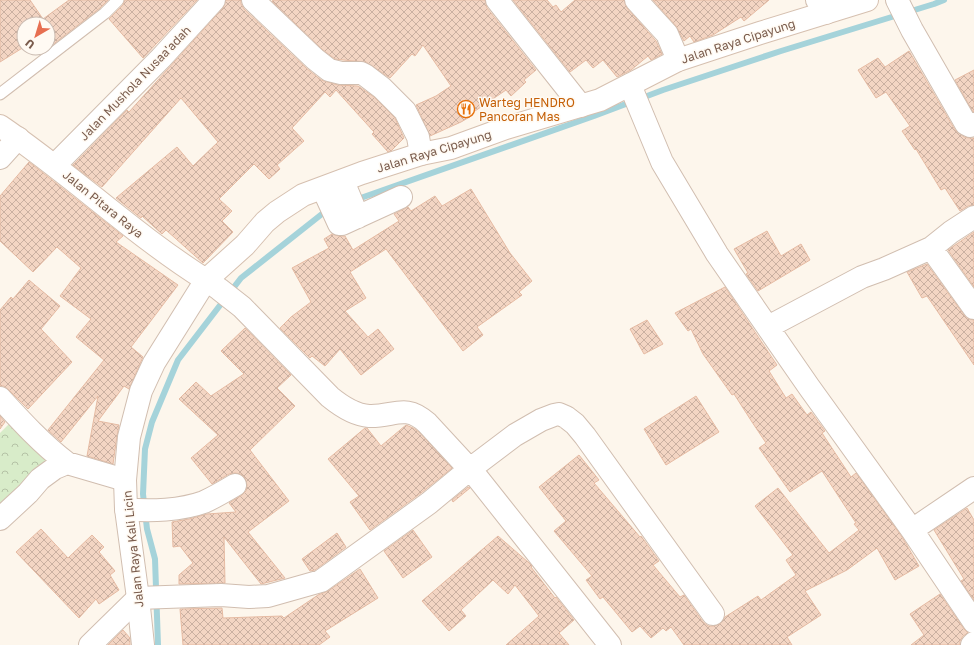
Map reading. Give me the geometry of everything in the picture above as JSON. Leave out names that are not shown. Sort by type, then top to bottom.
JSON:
[{"type":"street","name":"Jalan Mushola Nusaa'adah","points":[[54,165],[161,58],[214,0]]},
{"type":"street","points":[[253,0],[293,39],[329,70],[341,73],[361,73],[366,75],[382,88],[405,111],[418,136],[421,154]]},
{"type":"street","points":[[497,0],[582,106]]},
{"type":"street","points":[[636,0],[667,34],[678,60]]},
{"type":"street","name":"Jalan Raya Cipayung","points":[[213,285],[265,222],[277,212],[304,195],[341,200],[362,173],[421,154],[451,148],[506,128],[600,100],[631,88],[678,60],[760,33],[821,7],[867,0]]},
{"type":"street","points":[[897,1],[966,124],[970,126],[974,124]]},
{"type":"street","points":[[631,88],[662,162],[717,254],[809,387],[912,530],[974,622]]},
{"type":"street","name":"Jalan Pitara Raya","points":[[0,126],[54,165],[141,235],[242,307],[330,397],[341,406],[353,412],[370,416],[397,412],[410,412],[420,417],[470,469],[610,645]]},
{"type":"street","points":[[0,158],[18,138]]},
{"type":"street","points":[[341,200],[401,197]]},
{"type":"street","points":[[768,327],[862,277],[931,248],[951,232],[974,217]]},
{"type":"street","points":[[931,248],[974,308]]},
{"type":"street","name":"Jalan Raya Kali Licin","points":[[143,645],[150,598],[138,510],[125,480],[129,436],[141,391],[154,363],[213,285]]},
{"type":"street","points":[[0,398],[30,431],[67,464],[125,480]]},
{"type":"street","points":[[90,645],[150,598],[221,595],[249,597],[268,596],[321,581],[429,503],[470,469],[516,435],[541,420],[559,414],[575,424],[585,436],[713,614]]},
{"type":"street","points":[[0,519],[28,493],[40,479],[55,468],[67,464]]},
{"type":"street","points":[[138,510],[190,506],[203,502],[235,485]]},
{"type":"street","points":[[912,530],[974,488]]},
{"type":"lane","points":[[0,94],[105,13],[118,0]]},
{"type":"green space","points":[[10,423],[48,461],[0,508],[0,433]]},
{"type":"building","points":[[0,0],[30,0],[41,16],[16,16],[16,52],[0,62]]},
{"type":"building","points":[[69,0],[108,0],[56,42],[56,16],[47,16]]},
{"type":"building","points":[[125,0],[197,0],[143,58],[109,19],[123,5]]},
{"type":"building","points":[[226,0],[241,0],[241,4],[244,9],[306,68],[321,80],[338,85],[358,86],[374,97],[395,118],[404,138],[391,151],[388,152],[372,134],[374,132],[336,90],[330,97],[325,92],[292,128],[304,141],[277,165],[280,169],[269,179],[254,164],[219,199],[232,211],[222,221],[233,232],[203,263],[166,230],[162,234],[142,216],[141,218],[116,198],[177,147],[193,166],[218,142],[181,98],[102,187],[73,165],[127,110],[129,112],[223,8]]},
{"type":"building","points":[[485,0],[487,8],[536,70],[524,80],[526,82],[511,96],[506,90],[472,113],[473,115],[430,136],[416,105],[436,96],[451,86],[423,45],[415,56],[412,54],[390,78],[366,62],[335,59],[323,50],[272,1]]},
{"type":"building","points":[[513,0],[547,0],[553,7],[556,5],[561,12],[575,0],[624,0],[627,8],[656,41],[662,54],[651,60],[648,56],[631,70],[617,77],[603,60],[593,68],[586,60],[570,72]]},
{"type":"building","points":[[653,0],[769,0],[744,21],[741,17],[713,35],[694,42],[690,36],[684,41],[676,26]]},
{"type":"building","points":[[909,51],[955,130],[964,137],[974,138],[974,205],[968,206],[960,211],[945,188],[941,190],[916,149],[915,150],[902,131],[910,126],[886,92],[876,98],[858,70],[878,58],[885,67]]},
{"type":"building","points":[[974,70],[974,112],[973,112],[955,80]]},
{"type":"building","points":[[29,162],[123,236],[116,242],[178,285],[131,347],[143,357],[129,389],[124,386],[98,421],[119,425],[113,464],[87,456],[98,396],[61,442],[48,430],[104,360],[76,337],[91,319],[60,296],[81,268],[57,247],[33,272],[0,241],[0,196]]},
{"type":"building","points":[[471,189],[510,253],[532,281],[519,292],[522,295],[477,327],[483,335],[463,351],[386,249],[350,272],[366,298],[345,311],[368,337],[378,329],[394,349],[361,375],[340,349],[325,366],[312,356],[310,358],[280,328],[291,317],[311,302],[292,268],[329,248],[324,239],[332,234],[345,236],[353,250],[399,221],[394,214],[408,207],[411,211],[435,196],[442,206]]},
{"type":"building","points":[[767,231],[781,256],[801,244],[810,260],[758,291],[746,274],[748,273],[734,249]]},
{"type":"building","points":[[974,232],[974,287],[948,250]]},
{"type":"building","points":[[927,264],[964,315],[969,319],[974,320],[974,365],[927,296],[922,298],[907,272]]},
{"type":"building","points":[[29,280],[60,306],[41,329],[72,362],[28,409],[9,390],[4,386],[0,386],[0,310],[11,297],[13,299]]},
{"type":"building","points":[[725,287],[777,365],[769,371],[786,398],[792,394],[807,415],[811,412],[825,431],[822,433],[851,477],[856,473],[902,537],[919,566],[895,580],[877,548],[847,570],[805,591],[821,615],[787,637],[792,645],[684,645],[671,627],[666,631],[663,628],[651,638],[640,626],[632,632],[603,597],[600,599],[586,580],[592,576],[554,531],[566,521],[539,487],[579,455],[599,480],[594,483],[640,537],[641,536],[659,561],[653,565],[680,597],[684,595],[703,622],[708,626],[720,624],[725,617],[758,596],[761,600],[796,575],[786,560],[793,555],[755,506],[778,488],[829,553],[859,530],[822,471],[790,492],[759,448],[766,443],[734,394],[732,395],[703,354],[691,329],[688,331],[675,313]]},
{"type":"building","points":[[647,320],[663,344],[644,354],[630,329]]},
{"type":"building","points":[[245,328],[291,375],[277,388],[295,406],[250,450],[289,501],[248,532],[285,578],[261,584],[224,537],[225,583],[179,584],[179,575],[193,563],[180,546],[173,547],[172,522],[207,514],[236,512],[229,503],[246,491],[247,485],[245,478],[241,474],[235,473],[229,474],[212,484],[191,458],[218,435],[179,399],[196,382],[211,396],[244,374],[221,351]]},
{"type":"building","points":[[696,396],[719,432],[666,465],[644,429]]},
{"type":"building","points":[[0,416],[5,422],[0,429]]},
{"type":"building","points":[[406,425],[419,432],[452,468],[421,493],[370,530],[350,502],[359,496],[328,459],[365,428],[367,428],[381,446]]},
{"type":"building","points":[[468,487],[470,488],[453,502],[452,500]]},
{"type":"building","points":[[967,508],[974,520],[974,600],[961,581],[964,579],[934,530]]},
{"type":"building","points":[[41,529],[68,558],[92,535],[104,547],[99,552],[115,571],[110,575],[119,590],[99,604],[96,599],[79,618],[16,552]]},
{"type":"building","points":[[413,530],[432,557],[403,578],[384,551]]},
{"type":"building","points":[[337,533],[346,547],[315,570],[310,571],[302,559]]},
{"type":"building","points":[[498,536],[532,566],[531,567],[555,598],[556,597],[574,620],[559,633],[569,645],[506,645],[539,616],[515,585],[508,594],[493,580],[461,610],[466,616],[449,631],[422,601]]},
{"type":"building","points":[[360,569],[378,598],[325,631],[330,637],[319,645],[183,645],[180,609],[222,608],[223,618],[282,616],[284,618]]},
{"type":"building","points":[[940,594],[968,633],[963,636],[960,641],[960,645],[911,645],[924,635],[910,614]]},
{"type":"building","points":[[123,630],[130,638],[130,645],[108,645]]},
{"type":"waterway","points":[[355,200],[594,116],[663,90],[944,0]]},
{"type":"waterway","points":[[158,645],[155,559],[147,529],[143,494],[145,449],[152,422],[178,360],[241,278],[327,210]]},
{"type":"place","name":"Warteg HENDRO Pancoran Mas","points":[[466,109]]}]
